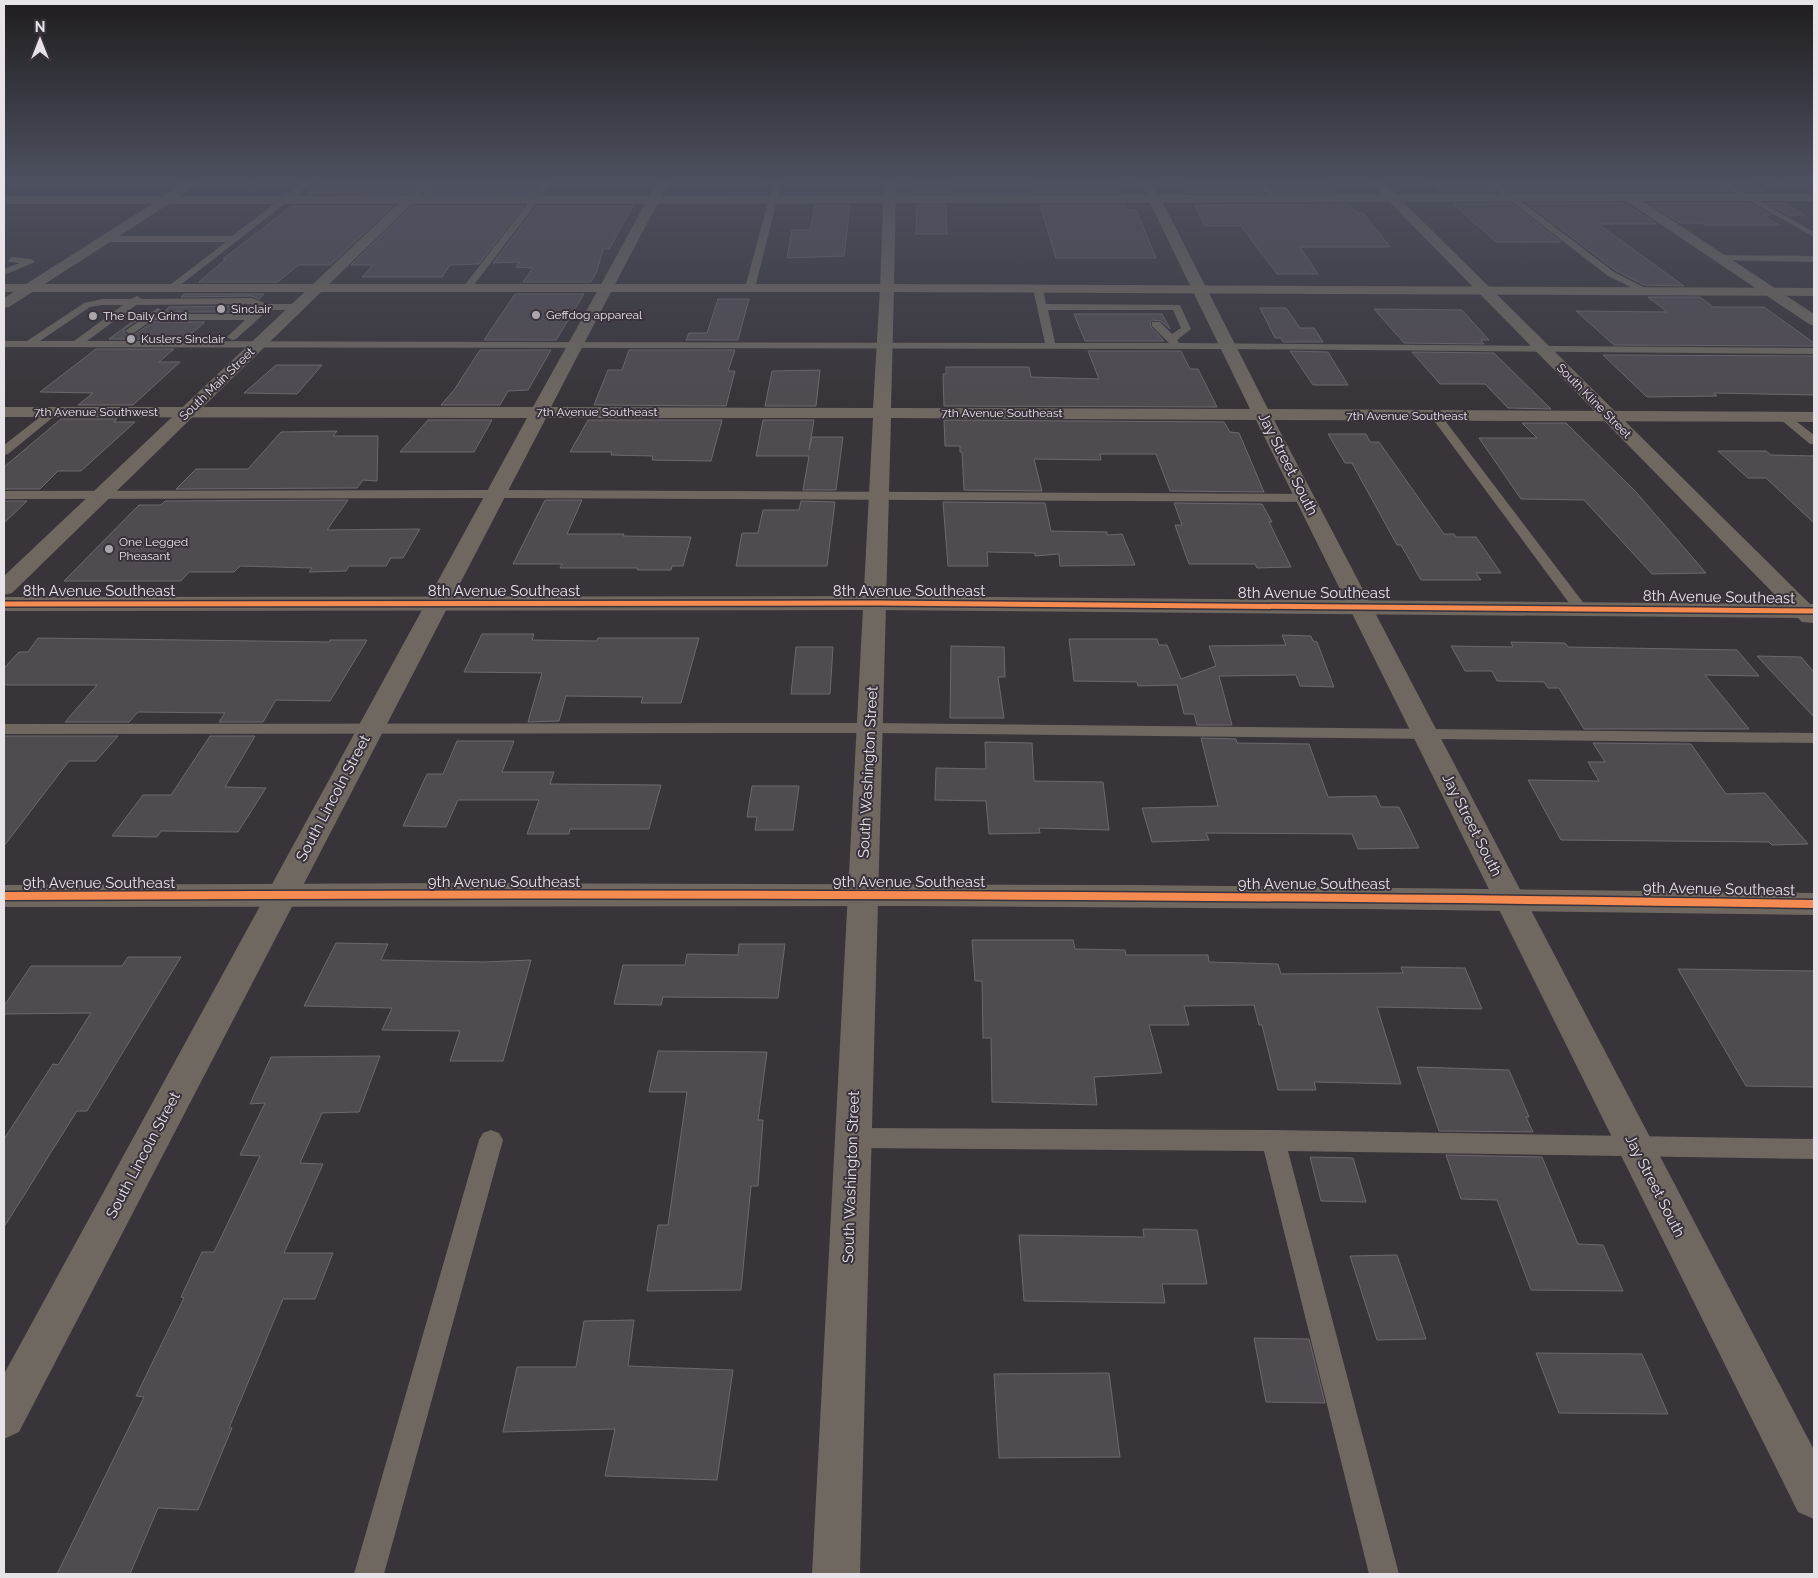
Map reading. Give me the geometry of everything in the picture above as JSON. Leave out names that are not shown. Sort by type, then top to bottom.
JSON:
[{"type":"highway","points":[[4,288],[151,288],[171,294],[188,288],[1038,288],[1814,292]]},
{"type":"street","points":[[4,304],[82,254]]},
{"type":"street","name":"South Main Street","points":[[4,588],[353,254]]},
{"type":"street","name":"South Lincoln Street","points":[[4,1417],[624,254]]},
{"type":"street","name":"South Washington Street","points":[[836,1574],[876,603],[888,254]]},
{"type":"street","name":"Jay Street South","points":[[1182,254],[1262,415],[1814,1496]]},
{"type":"street","name":"South Kline Street","points":[[1447,254],[1541,349],[1811,614]]},
{"type":"street","points":[[1712,254],[1814,321]]},
{"type":"street","name":"7th Avenue Southwest","points":[[4,412],[189,412]]},
{"type":"street","name":"7th Avenue Southeast","points":[[189,412],[1814,417]]},
{"type":"street","name":"8th Avenue Southeast","points":[[4,604],[876,603],[1580,608],[1811,614]]},
{"type":"street","name":"9th Avenue Southeast","points":[[4,896],[863,894],[1508,898],[1814,904]]},
{"type":"lane","points":[[130,331],[150,317],[171,294],[217,254]]},
{"type":"lane","points":[[467,288],[493,254]]},
{"type":"lane","points":[[750,288],[759,254]]},
{"type":"lane","points":[[1584,254],[1611,274],[1646,291]]},
{"type":"lane","points":[[1719,258],[1814,259]]},
{"type":"lane","points":[[81,341],[151,288]]},
{"type":"lane","points":[[1038,288],[1051,346]]},
{"type":"lane","points":[[29,344],[87,305],[102,302],[135,300],[171,294],[194,303],[239,303],[252,301],[266,307],[297,307]]},
{"type":"lane","points":[[232,337],[266,307]]},
{"type":"lane","points":[[1042,307],[1150,311],[1177,307],[1186,329],[1173,343]]},
{"type":"lane","points":[[150,317],[179,315],[254,317]]},
{"type":"lane","points":[[1156,324],[1173,343]]},
{"type":"lane","points":[[154,338],[232,337],[262,341]]},
{"type":"lane","points":[[4,344],[112,338]]},
{"type":"lane","points":[[81,341],[886,346],[1051,346],[1173,343],[1228,346],[1814,350]]},
{"type":"lane","points":[[4,452],[53,412]]},
{"type":"lane","points":[[1436,416],[1580,608]]},
{"type":"lane","points":[[1784,417],[1814,441]]},
{"type":"lane","points":[[4,496],[496,494],[1305,498]]},
{"type":"lane","points":[[4,729],[870,728],[1814,738]]},
{"type":"lane","points":[[853,1138],[1633,1144],[1814,1149]]},
{"type":"lane","points":[[369,1574],[491,1140]]},
{"type":"lane","points":[[1273,1140],[1384,1574]]},
{"type":"building","points":[[230,254],[342,254],[330,265],[298,265],[278,282],[199,282],[226,259],[223,259]]},
{"type":"building","points":[[363,254],[487,254],[479,264],[450,265],[442,277],[362,277],[373,265],[351,265]]},
{"type":"building","points":[[500,254],[602,254],[597,271],[591,282],[523,282],[533,268],[516,267],[520,262],[493,263]]},
{"type":"building","points":[[788,254],[844,254],[844,256],[787,258]]},
{"type":"building","points":[[1055,254],[1154,254],[1156,258],[1056,258]]},
{"type":"building","points":[[1262,254],[1304,254],[1318,274],[1277,274]]},
{"type":"building","points":[[1594,254],[1639,254],[1684,286],[1644,285],[1615,270]]},
{"type":"building","points":[[184,294],[264,294],[259,299],[252,296],[181,297]]},
{"type":"building","name":"Geffdog appareal","points":[[515,294],[584,294],[556,340],[484,340]]},
{"type":"building","points":[[1648,297],[1700,297],[1713,307],[1764,307],[1814,343],[1814,346],[1614,345],[1576,311],[1667,312]]},
{"type":"building","points":[[718,299],[749,299],[738,340],[686,340],[689,333],[707,333]]},
{"type":"building","points":[[251,306],[243,312],[164,312],[169,307]]},
{"type":"building","points":[[1260,308],[1286,308],[1300,328],[1314,328],[1323,342],[1283,342],[1281,338],[1275,338]]},
{"type":"building","points":[[1374,309],[1462,310],[1489,340],[1481,340],[1484,344],[1404,343]]},
{"type":"building","points":[[144,313],[148,313],[124,329],[124,333],[129,336],[134,335],[153,322],[205,322],[185,339],[109,339]]},
{"type":"building","points":[[1074,314],[1162,314],[1170,329],[1161,321],[1152,320],[1150,322],[1151,327],[1164,341],[1085,341]]},
{"type":"building","points":[[96,349],[174,349],[159,362],[180,362],[133,405],[78,405],[93,393],[40,392]]},
{"type":"building","points":[[480,350],[551,350],[528,390],[508,391],[500,405],[441,405],[454,390]]},
{"type":"building","points":[[629,350],[735,350],[728,371],[735,371],[726,406],[594,405],[608,370],[622,370]]},
{"type":"building","points":[[1088,351],[1181,351],[1190,369],[1198,369],[1217,407],[944,406],[943,374],[946,374],[946,367],[1029,367],[1031,377],[1099,379]]},
{"type":"building","points":[[1290,351],[1328,352],[1348,385],[1313,385]]},
{"type":"building","points":[[1412,352],[1494,353],[1551,409],[1508,408],[1485,384],[1440,384]]},
{"type":"building","points":[[1603,355],[1814,356],[1814,395],[1714,393],[1717,396],[1647,397]]},
{"type":"building","points":[[276,365],[322,365],[297,394],[244,393]]},
{"type":"building","points":[[820,370],[816,406],[765,406],[772,371]]},
{"type":"building","points":[[61,419],[117,419],[114,422],[135,422],[81,471],[58,471],[40,489],[4,489],[4,467]]},
{"type":"building","points":[[428,420],[492,420],[474,452],[400,452]]},
{"type":"building","points":[[588,420],[722,420],[711,461],[652,460],[653,456],[611,455],[612,452],[570,452]]},
{"type":"building","points":[[763,420],[814,420],[809,450],[812,437],[843,437],[836,490],[803,490],[809,456],[756,456]]},
{"type":"building","points":[[944,420],[1224,422],[1230,432],[1239,433],[1264,492],[1170,491],[1156,454],[1100,454],[1101,460],[1034,459],[1042,491],[964,490],[962,452],[960,452],[960,446],[945,446]]},
{"type":"building","points":[[1522,423],[1566,423],[1635,491],[1706,573],[1652,574],[1584,500],[1521,499],[1479,438],[1537,438]]},
{"type":"building","points":[[337,431],[333,436],[378,436],[377,481],[363,480],[357,488],[176,489],[196,469],[248,469],[281,432]]},
{"type":"building","points":[[1328,434],[1366,434],[1370,442],[1379,442],[1444,534],[1454,534],[1456,537],[1476,537],[1501,573],[1476,573],[1481,580],[1421,580],[1401,545],[1397,545],[1352,463],[1345,463]]},
{"type":"building","points":[[1718,451],[1766,451],[1771,455],[1814,456],[1814,523],[1766,478],[1748,478]]},
{"type":"building","points":[[348,500],[327,530],[420,529],[403,558],[391,558],[386,566],[349,566],[346,571],[309,572],[312,568],[240,566],[234,572],[189,572],[181,581],[64,581],[139,505],[161,505],[165,501]]},
{"type":"building","points":[[545,500],[582,500],[567,534],[691,537],[683,566],[672,566],[671,570],[637,570],[638,568],[560,568],[562,564],[513,564]]},
{"type":"building","points":[[4,501],[27,501],[4,523]]},
{"type":"building","points":[[801,501],[835,502],[827,566],[736,566],[742,533],[758,533],[763,510],[799,510]]},
{"type":"building","points":[[943,502],[1045,503],[1051,531],[1107,532],[1107,535],[1122,534],[1135,565],[1060,566],[1059,554],[1035,556],[1035,553],[987,552],[988,566],[948,566]]},
{"type":"building","points":[[1174,503],[1262,504],[1272,522],[1269,522],[1291,567],[1257,568],[1255,564],[1189,564],[1175,525],[1182,525]]},
{"type":"building","points":[[482,634],[534,634],[532,640],[597,641],[598,638],[699,638],[681,703],[641,703],[643,697],[566,696],[559,721],[528,722],[542,673],[464,672]]},
{"type":"building","points":[[1282,635],[1311,636],[1313,641],[1317,642],[1334,687],[1300,686],[1296,675],[1219,676],[1232,725],[1197,725],[1194,714],[1184,714],[1177,685],[1138,686],[1137,682],[1074,681],[1069,639],[1157,639],[1159,645],[1167,645],[1181,679],[1216,666],[1209,646],[1286,645]]},
{"type":"building","points":[[38,638],[329,642],[330,640],[367,640],[330,701],[276,700],[263,722],[219,722],[225,713],[138,712],[129,722],[65,722],[97,685],[4,685],[4,668],[19,652],[28,652]]},
{"type":"building","points":[[1511,642],[1565,643],[1568,647],[1737,650],[1759,676],[1705,675],[1749,729],[1584,729],[1559,688],[1548,688],[1544,682],[1497,681],[1492,671],[1465,671],[1451,646],[1513,647]]},
{"type":"building","points":[[951,646],[1004,647],[1005,677],[998,677],[1004,718],[950,718]]},
{"type":"building","points":[[796,647],[833,647],[830,694],[791,694]]},
{"type":"building","points":[[1757,656],[1801,657],[1814,672],[1814,717]]},
{"type":"building","points":[[4,736],[118,736],[96,761],[69,761],[4,846]]},
{"type":"building","points":[[210,736],[255,736],[225,787],[266,788],[238,832],[161,831],[157,837],[112,836],[143,795],[171,795]]},
{"type":"building","points":[[1201,738],[1236,739],[1237,743],[1309,744],[1328,797],[1376,796],[1381,807],[1399,807],[1419,848],[1358,849],[1352,834],[1206,833],[1209,840],[1152,842],[1142,808],[1218,806]]},
{"type":"building","points":[[457,741],[514,741],[502,772],[554,772],[550,784],[661,785],[649,829],[570,829],[569,834],[527,834],[539,800],[458,800],[446,827],[403,826],[427,774],[443,774]]},
{"type":"building","points":[[985,742],[1032,743],[1034,781],[1103,782],[1109,830],[1039,828],[1040,833],[989,834],[986,801],[935,800],[936,768],[986,769]]},
{"type":"building","points":[[1593,743],[1691,744],[1726,794],[1765,793],[1808,844],[1772,845],[1769,842],[1561,840],[1528,780],[1599,781],[1588,762],[1605,762]]},
{"type":"building","points":[[752,786],[799,786],[793,830],[755,830],[757,817],[747,817]]},
{"type":"building","points":[[972,940],[1073,940],[1075,949],[1125,950],[1126,955],[1208,955],[1209,962],[1278,964],[1281,974],[1403,973],[1401,967],[1465,968],[1482,1009],[1377,1007],[1401,1084],[1314,1082],[1316,1090],[1278,1090],[1262,1025],[1259,1025],[1254,1005],[1184,1006],[1189,1025],[1149,1025],[1162,1073],[1094,1077],[1097,1105],[992,1102],[991,1038],[983,1038],[982,981],[975,981]]},
{"type":"building","points":[[336,943],[388,944],[381,960],[483,962],[531,960],[503,1061],[450,1061],[460,1031],[382,1030],[392,1008],[304,1006]]},
{"type":"building","points":[[739,944],[785,944],[778,998],[663,997],[661,1005],[614,1004],[623,965],[685,965],[687,954],[738,955]]},
{"type":"building","points":[[128,957],[181,957],[87,1111],[77,1111],[4,1227],[4,1139],[53,1064],[58,1065],[91,1013],[4,1014],[4,1006],[31,966],[122,966]]},
{"type":"building","points":[[1678,969],[1814,971],[1814,1087],[1746,1086]]},
{"type":"building","points":[[658,1051],[767,1052],[758,1120],[763,1120],[758,1186],[751,1186],[741,1290],[647,1291],[658,1225],[668,1225],[687,1092],[649,1092]]},
{"type":"building","points":[[380,1056],[359,1112],[322,1113],[300,1163],[323,1164],[284,1253],[333,1253],[315,1299],[283,1299],[229,1428],[232,1428],[198,1510],[158,1508],[130,1574],[57,1574],[144,1397],[136,1396],[184,1298],[181,1297],[202,1252],[214,1252],[260,1156],[240,1155],[265,1103],[250,1104],[271,1057]]},
{"type":"building","points":[[1417,1067],[1509,1070],[1529,1117],[1526,1117],[1533,1132],[1439,1131]]},
{"type":"building","points":[[1446,1155],[1542,1157],[1578,1244],[1603,1245],[1623,1291],[1531,1290],[1497,1200],[1461,1199]]},
{"type":"building","points":[[1310,1157],[1353,1158],[1366,1202],[1321,1201]]},
{"type":"building","points":[[1143,1229],[1197,1230],[1207,1284],[1162,1284],[1165,1303],[1024,1301],[1019,1235],[1144,1237]]},
{"type":"building","points":[[1397,1255],[1426,1339],[1377,1340],[1350,1256]]},
{"type":"building","points":[[634,1320],[628,1366],[733,1370],[717,1480],[605,1476],[615,1429],[503,1432],[517,1367],[576,1367],[584,1321]]},
{"type":"building","points":[[1254,1338],[1309,1339],[1325,1403],[1266,1402]]},
{"type":"building","points":[[1536,1353],[1642,1354],[1668,1414],[1559,1413]]},
{"type":"building","points":[[1109,1373],[1120,1457],[999,1458],[994,1374]]},
{"type":"cycle path","points":[[4,604],[876,603],[1814,611]]},
{"type":"cycle path","points":[[4,896],[456,894],[909,895],[1588,900],[1814,904]]},
{"type":"place","name":"Sinclair","points":[[221,309]]},
{"type":"place","name":"Geffdog appareal","points":[[536,315]]},
{"type":"place","name":"The Daily Grind","points":[[93,316]]},
{"type":"place","name":"Kuslers Sinclair","points":[[131,339]]},
{"type":"place","name":"One Legged Pheasant","points":[[109,549]]}]
